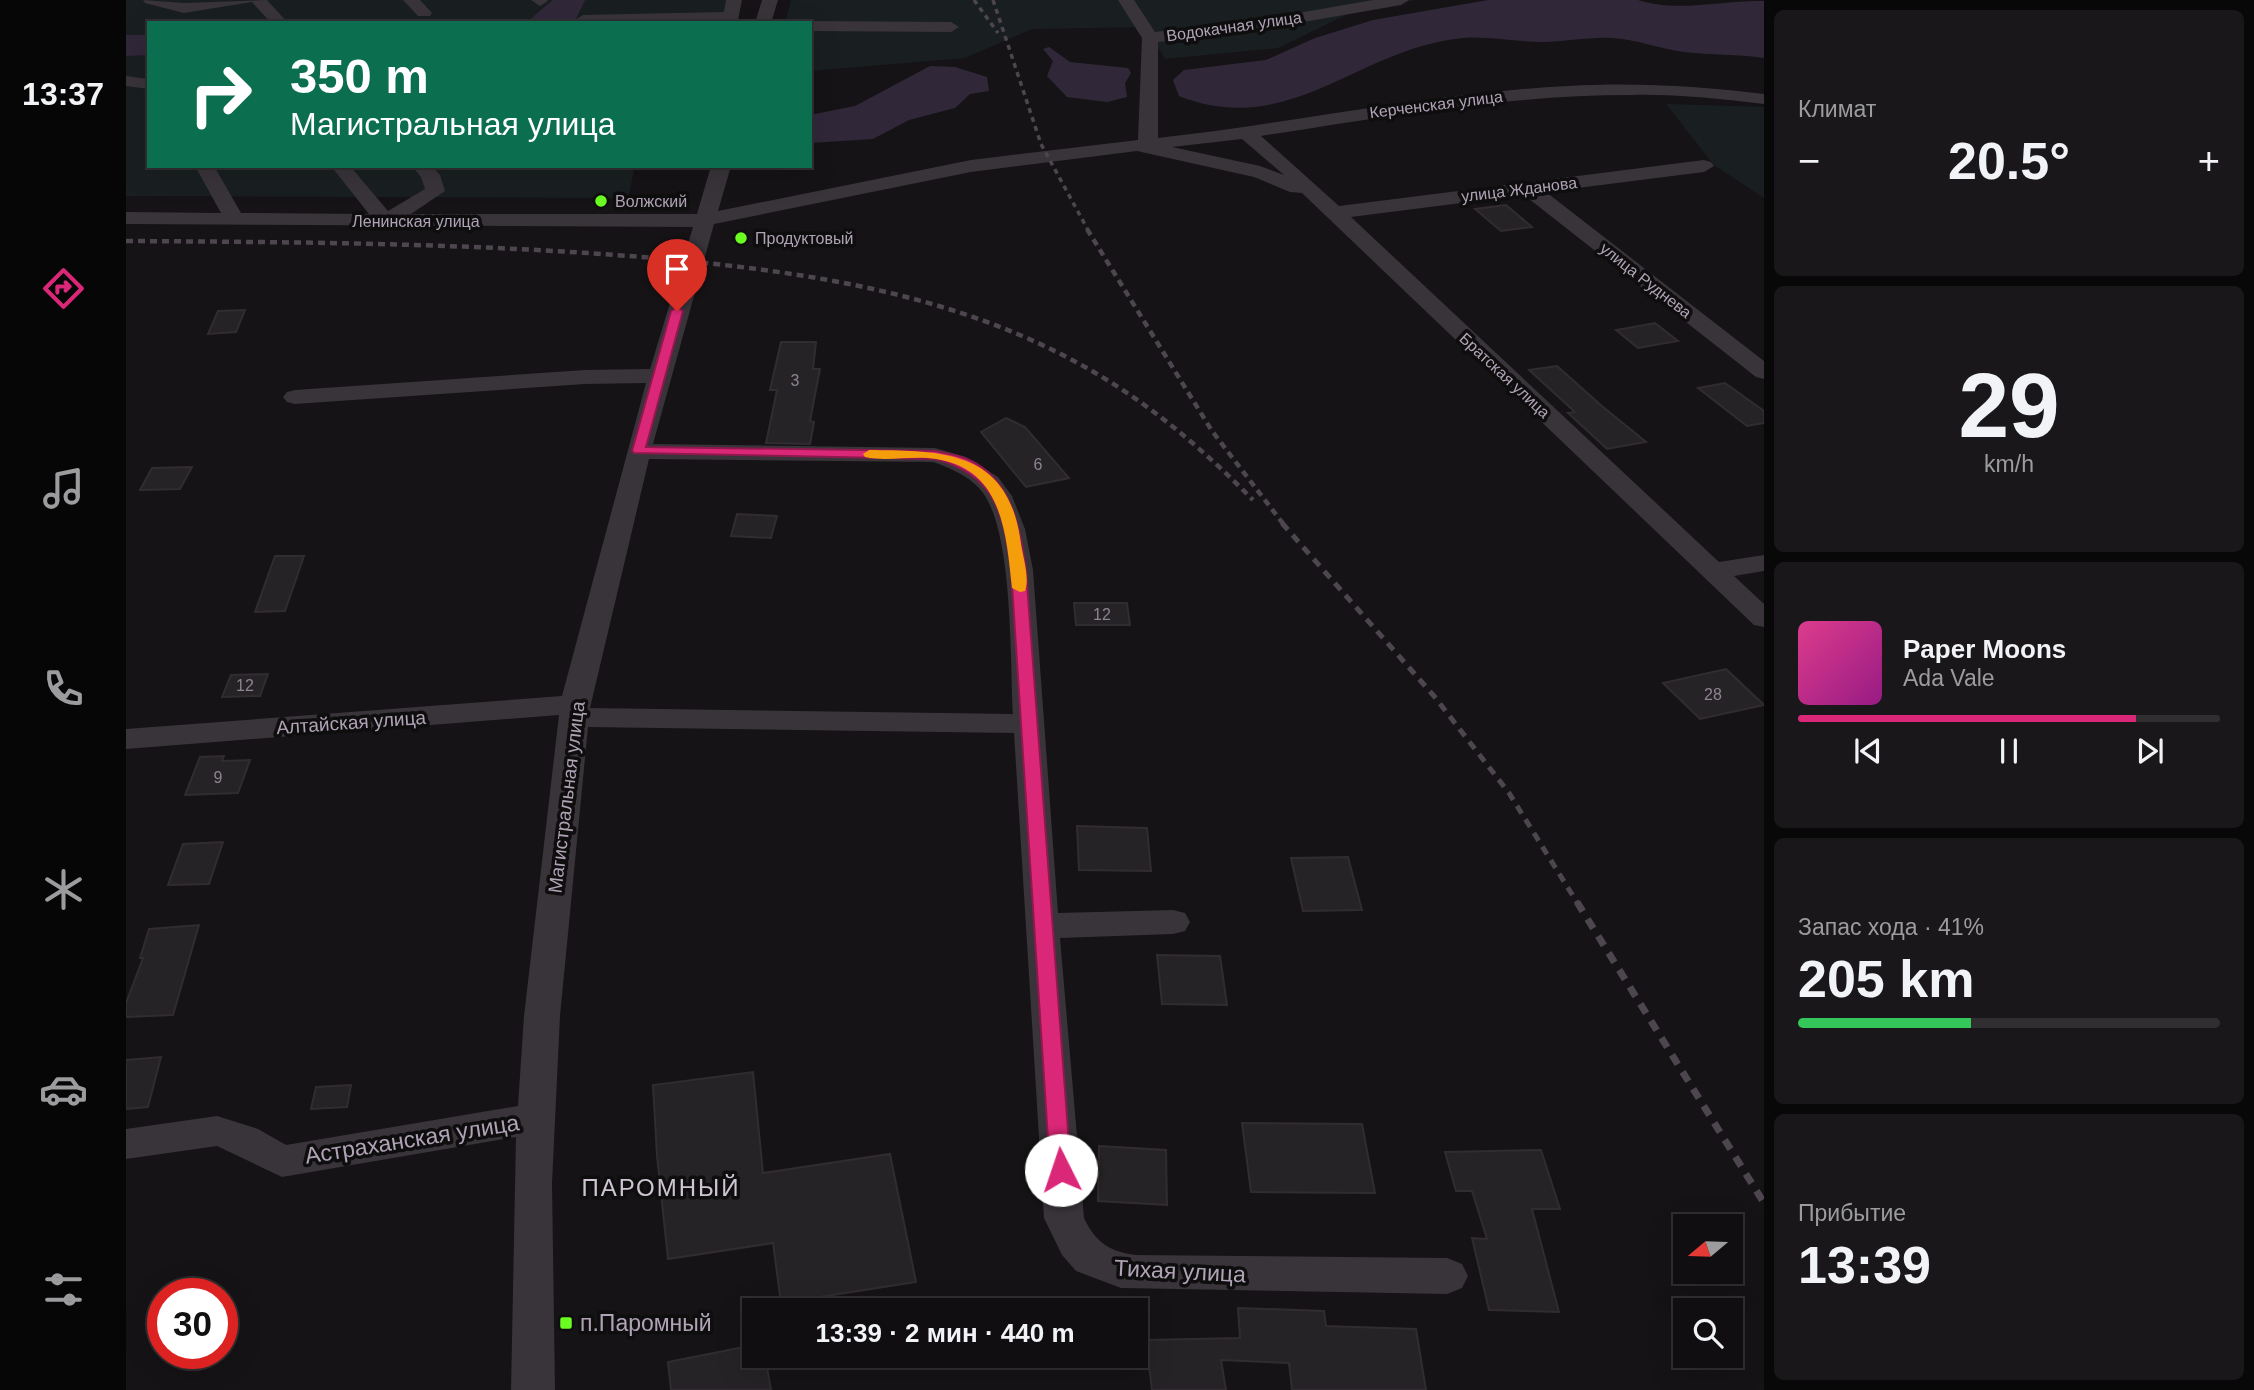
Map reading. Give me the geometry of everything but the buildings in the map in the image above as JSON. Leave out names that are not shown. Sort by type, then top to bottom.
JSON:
[{"type":"street","points":[[152,0],[184,8],[245,0]]},
{"type":"street","points":[[258,0],[278,21]]},
{"type":"street","points":[[411,0],[424,13]]},
{"type":"street","points":[[583,20],[732,17],[734,0]]},
{"type":"street","points":[[764,21],[770,0]]},
{"type":"street","points":[[1126,0],[1150,38],[1149,138],[1143,146],[1260,172],[1313,195]]},
{"type":"street","name":"Водокачная улица","points":[[1150,38],[1343,4],[1402,0]]},
{"type":"street","points":[[812,26],[951,27]]},
{"type":"street","name":"Керченская улица","points":[[1110,150],[1245,132],[1425,103],[1507,94],[1649,89],[1764,99]]},
{"type":"street","name":"Братская улица","points":[[1245,132],[1764,619]]},
{"type":"street","name":"Ленинская улица","points":[[126,218],[639,222],[706,219],[971,166],[1110,150]]},
{"type":"street","name":"улица Жданова","points":[[1334,213],[1704,166]]},
{"type":"street","points":[[205,168],[236,220]]},
{"type":"street","points":[[342,168],[386,221],[435,191],[425,170]]},
{"type":"street","name":"Магистральная улица","points":[[533,1390],[532,1184],[542,1016],[575,711],[638,451],[720,168]]},
{"type":"street","name":"улица Руднева","points":[[1528,188],[1764,372]]},
{"type":"street","points":[[295,397],[585,377],[659,376]]},
{"type":"street","name":"Тихая улица","points":[[638,451],[935,455],[964,462],[997,492],[1011,520],[1019,570],[1064,1218],[1073,1240],[1087,1258],[1107,1269],[1136,1273],[1447,1276]]},
{"type":"street","points":[[1714,571],[1764,563]]},
{"type":"street","name":"Алтайская улица","points":[[126,739],[575,711],[1028,724]]},
{"type":"street","points":[[1042,926],[1173,922]]},
{"type":"street","name":"Астраханская улица","points":[[126,1144],[217,1131],[244,1140],[282,1161],[537,1118]]},
{"type":"shaded area","points":[[126,0],[731,0],[732,21],[147,21],[147,168],[635,168],[628,198],[126,196]]},
{"type":"shaded area","points":[[553,0],[585,0],[575,21],[528,21]]},
{"type":"shaded area","points":[[791,0],[1416,0],[1354,11],[1278,48],[1165,59],[1146,27],[1032,29],[965,58],[812,71],[812,21],[786,21]]},
{"type":"shaded area","points":[[1488,0],[1638,0],[1669,6],[1764,1],[1764,58],[1684,52],[1611,38],[1542,42],[1463,38],[1426,45],[1390,57],[1324,87],[1291,99],[1256,107],[1219,107],[1179,96],[1173,80],[1184,70],[1266,60],[1315,38],[1373,20]]},
{"type":"shaded area","points":[[126,35],[147,35],[147,55],[126,56]]},
{"type":"shaded area","points":[[1049,47],[1070,62],[1128,68],[1131,73],[1125,83],[1127,97],[1107,102],[1067,97],[1047,76],[1053,61],[1043,49]]},
{"type":"shaded area","points":[[930,66],[955,67],[987,77],[989,91],[970,94],[955,108],[909,120],[873,139],[812,143],[812,115],[855,106]]},
{"type":"shaded area","points":[[1666,104],[1764,107],[1764,198],[1714,165]]},
{"type":"railway","points":[[974,0],[998,33]]},
{"type":"railway","points":[[993,0],[1041,144],[1088,230]]},
{"type":"railway","points":[[1087,229],[1212,431],[1284,525]]},
{"type":"railway","points":[[126,241],[503,248],[743,267],[857,286],[969,315],[1074,361],[1123,390],[1169,424],[1253,500]]},
{"type":"railway","points":[[1282,523],[1434,696],[1509,793],[1578,904]]},
{"type":"railway","points":[[1577,902],[1764,1203]]},
{"type":"slow traffic","points":[[869,454],[935,455],[964,462],[981,475],[997,492],[1011,520],[1020,588]]},
{"type":"place","name":"Волжский","points":[[601,201]]},
{"type":"place","name":"Продуктовый","points":[[741,238]]},
{"type":"place","name":"п.Паромный","points":[[566,1323]]},
{"type":"district","name":"ПАРОМНЫЙ","points":[[661,1188]]},
{"type":"route","points":[[677,311],[638,451],[935,455],[964,462],[981,475],[997,492],[1011,520],[1019,570],[1031,775],[1061,1170]]}]
